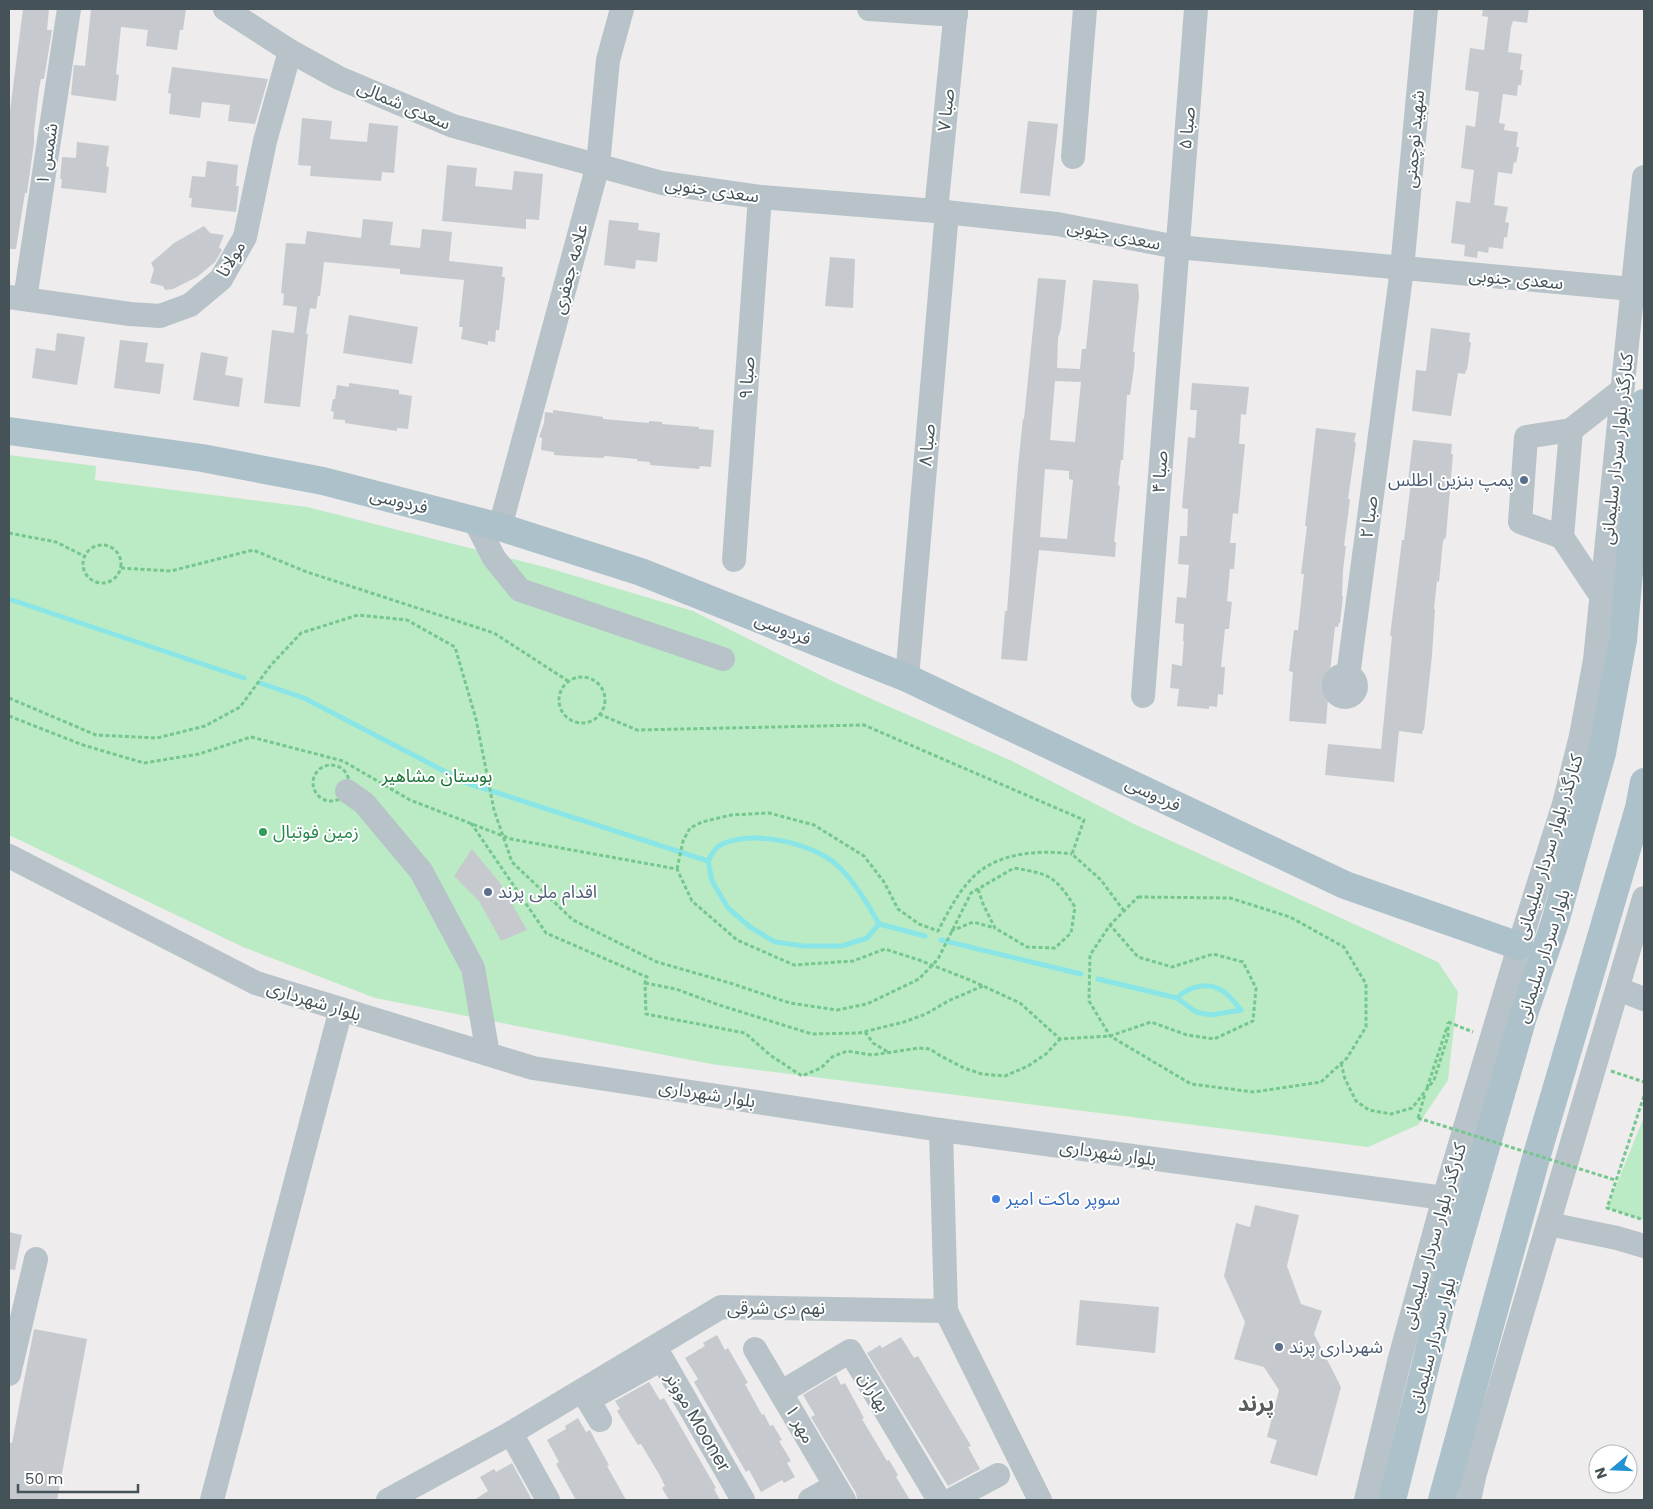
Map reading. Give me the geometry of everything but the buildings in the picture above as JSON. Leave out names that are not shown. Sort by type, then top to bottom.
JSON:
[{"type":"main road","name":"بلوار سردار سلیمانی","points":[[1392,1500],[1440,1307],[1523,1017],[1555,922],[1602,753],[1623,640],[1633,396]]},
{"type":"main road","name":"فردوسی","points":[[9,430],[202,458],[323,482],[488,524],[641,572],[907,678],[1345,885],[1519,946]]},
{"type":"main road","points":[[1442,1500],[1536,1158],[1639,808],[1644,782]]},
{"type":"street","name":"شمس ۱","points":[[17,298],[69,9]]},
{"type":"street","name":"سعدی شمالی","points":[[225,9],[290,51],[339,78],[453,126],[598,165]]},
{"type":"street","name":"علامه جعفری","points":[[488,524],[598,165],[608,60],[622,9]]},
{"type":"street","points":[[869,9],[956,12]]},
{"type":"street","points":[[1073,158],[1085,9]]},
{"type":"street","name":"صبا ۵","points":[[1178,247],[1196,9]]},
{"type":"street","name":"شهید نوچمنی","points":[[1402,269],[1426,9]]},
{"type":"street","name":"صبا ۷","points":[[941,212],[956,12]]},
{"type":"street","name":"مولانا","points":[[17,298],[130,314],[160,316],[190,305],[221,279],[245,237],[265,141],[290,51]]},
{"type":"street","name":"سعدی جنوبی","points":[[598,165],[662,183],[760,197],[1057,224],[1178,247],[1632,289]]},
{"type":"street","name":"کنارگذر بلوار سردار سلیمانی","points":[[1366,1500],[1400,1358],[1444,1198],[1519,946],[1564,804],[1581,736],[1595,660],[1602,597],[1633,396],[1632,289],[1644,177]]},
{"type":"street","name":"صبا ۹","points":[[734,560],[760,197]]},
{"type":"street","name":"صبا ۸","points":[[907,678],[941,212]]},
{"type":"street","name":"صبا ۴","points":[[1143,696],[1178,247]]},
{"type":"street","name":"صبا ۲","points":[[1348,676],[1402,269]]},
{"type":"street","points":[[1602,597],[1562,537],[1520,522],[1526,437],[1571,430],[1633,396]]},
{"type":"street","points":[[1562,537],[1571,430]]},
{"type":"street","points":[[488,524],[494,558],[520,590],[723,659]]},
{"type":"street","points":[[347,791],[364,803],[381,821],[421,871],[473,968],[488,1054]]},
{"type":"street","name":"بلوار شهرداری","points":[[9,856],[256,983],[533,1068],[940,1130],[1444,1198]]},
{"type":"street","points":[[1469,1500],[1475,1473],[1550,1224],[1644,898]]},
{"type":"street","points":[[1618,989],[1644,999]]},
{"type":"street","points":[[212,1500],[342,1009]]},
{"type":"street","points":[[1489,1045],[1496,1114]]},
{"type":"street","points":[[940,1130],[946,1310],[1040,1500]]},
{"type":"street","points":[[1550,1224],[1617,1238],[1644,1246]]},
{"type":"street","points":[[9,1374],[36,1258]]},
{"type":"street","name":"نهم دی شرقی","points":[[388,1500],[510,1433],[721,1306],[946,1310]]},
{"type":"street","name":"مهر ۱","points":[[755,1349],[840,1493]]},
{"type":"street","name":"بهاران","points":[[782,1392],[850,1352],[939,1500]]},
{"type":"street","name":"موونر Mooner","points":[[600,1420],[588,1400],[662,1359],[743,1500]]},
{"type":"street","points":[[510,1433],[548,1500]]},
{"type":"street","points":[[1456,1500],[1475,1473]]},
{"type":"street","points":[[951,1500],[998,1475]]},
{"type":"street","points":[[810,1500],[840,1493]]},
{"type":"path","points":[[9,533],[56,542],[84,556]]},
{"type":"path","points":[[98,545],[110,546],[119,555],[121,568],[114,579],[102,584],[96,583],[90,580],[83,569],[84,556],[92,547],[98,545]]},
{"type":"path","points":[[121,568],[172,571],[253,550],[307,572],[494,633],[568,681]]},
{"type":"path","points":[[9,698],[96,735],[157,738],[205,726],[240,707],[271,665],[301,633],[358,615],[408,620],[455,647],[476,719],[494,810],[512,862],[573,920],[657,962],[790,1003],[837,1010],[867,1004],[919,979],[938,959],[951,932],[971,893],[1014,868],[1041,873],[1060,885],[1075,907],[1072,933],[1055,948],[1027,947],[995,928],[973,922],[951,932]]},
{"type":"path","points":[[582,676],[589,678],[601,687],[604,701],[599,714],[594,719],[586,722],[571,720],[565,715],[561,709],[560,694],[563,686],[568,681],[582,676]]},
{"type":"path","points":[[599,714],[637,730],[864,725],[1084,820],[1072,854]]},
{"type":"path","points":[[9,716],[83,745],[144,763],[199,754],[251,737],[347,763],[410,800],[511,839],[677,869]]},
{"type":"path","points":[[337,765],[347,763]]},
{"type":"path","points":[[1060,1039],[1020,1003],[932,965],[885,949],[853,961],[794,965],[737,940],[692,902],[677,869],[683,841],[690,828],[702,822],[731,815],[769,813],[814,825],[864,856],[884,882],[898,909],[919,924],[938,931],[948,911],[965,887],[980,872],[999,860],[1033,853],[1053,851],[1072,854],[1101,880],[1124,911]]},
{"type":"path","points":[[471,823],[546,933],[647,977],[646,1014],[745,1033],[770,1055],[802,1076],[821,1068],[832,1057],[847,1052],[872,1055],[919,1048],[930,1048],[939,1056],[982,1074],[1005,1076],[1028,1066],[1046,1054],[1060,1039],[1110,1036],[1151,1022],[1187,1035],[1214,1039],[1253,1021],[1256,988],[1244,962],[1213,954],[1172,968],[1138,957],[1110,925]]},
{"type":"path","points":[[978,888],[983,904],[995,928]]},
{"type":"path","points":[[1138,897],[1230,898],[1290,917],[1344,947],[1366,984],[1366,1027],[1347,1058],[1321,1082],[1254,1092],[1191,1084],[1110,1036],[1089,1001],[1090,955],[1110,925],[1124,911],[1138,897]]},
{"type":"path","points":[[646,983],[676,988],[719,1005],[812,1034],[859,1033],[904,1022],[926,1014],[948,1001],[984,986]]},
{"type":"path","points":[[1489,1045],[1448,1022],[1418,1118],[1616,1180]]},
{"type":"path","points":[[865,1032],[873,1043],[889,1053]]},
{"type":"path","points":[[1341,1063],[1345,1079],[1356,1101],[1369,1110],[1391,1114],[1412,1108],[1426,1091]]},
{"type":"path","points":[[1595,1066],[1644,1082]]},
{"type":"path","points":[[1644,1096],[1607,1208],[1644,1220]]},
{"type":"green space","name":"بوستان مشاهیر","points":[[9,455],[96,466],[95,480],[307,507],[545,567],[693,611],[838,684],[1012,761],[1134,824],[1438,962],[1458,992],[1448,1080],[1418,1125],[1368,1147],[711,1064],[375,998],[243,947],[9,835]]},
{"type":"green space","points":[[1644,1117],[1644,1220],[1607,1208]]},
{"type":"waterway","points":[[9,599],[244,678]]},
{"type":"waterway","points":[[260,683],[304,698],[467,783],[708,861],[717,847],[747,838],[781,841],[814,851],[827,858],[844,872],[861,894],[879,924],[925,936]]},
{"type":"waterway","points":[[708,861],[712,881],[728,908],[750,927],[775,942],[804,946],[842,946],[867,938],[879,924]]},
{"type":"waterway","points":[[941,940],[1081,974]]},
{"type":"waterway","points":[[1098,979],[1177,998],[1196,1012],[1211,1015],[1241,1010]]},
{"type":"waterway","points":[[1177,998],[1187,990],[1199,986],[1212,987],[1226,994],[1241,1010]]},
{"type":"place","name":"پمپ بنزین اطلس","points":[[1524,480]]},
{"type":"place","name":"زمین فوتبال","points":[[263,832]]},
{"type":"place","name":"اقدام ملی پرند","points":[[488,892]]},
{"type":"place","name":"سوپر ماکت امیر","points":[[996,1199]]},
{"type":"place","name":"شهرداری پرند","points":[[1279,1347]]},
{"type":"district","name":"پرند","points":[[1256,1403]]}]
